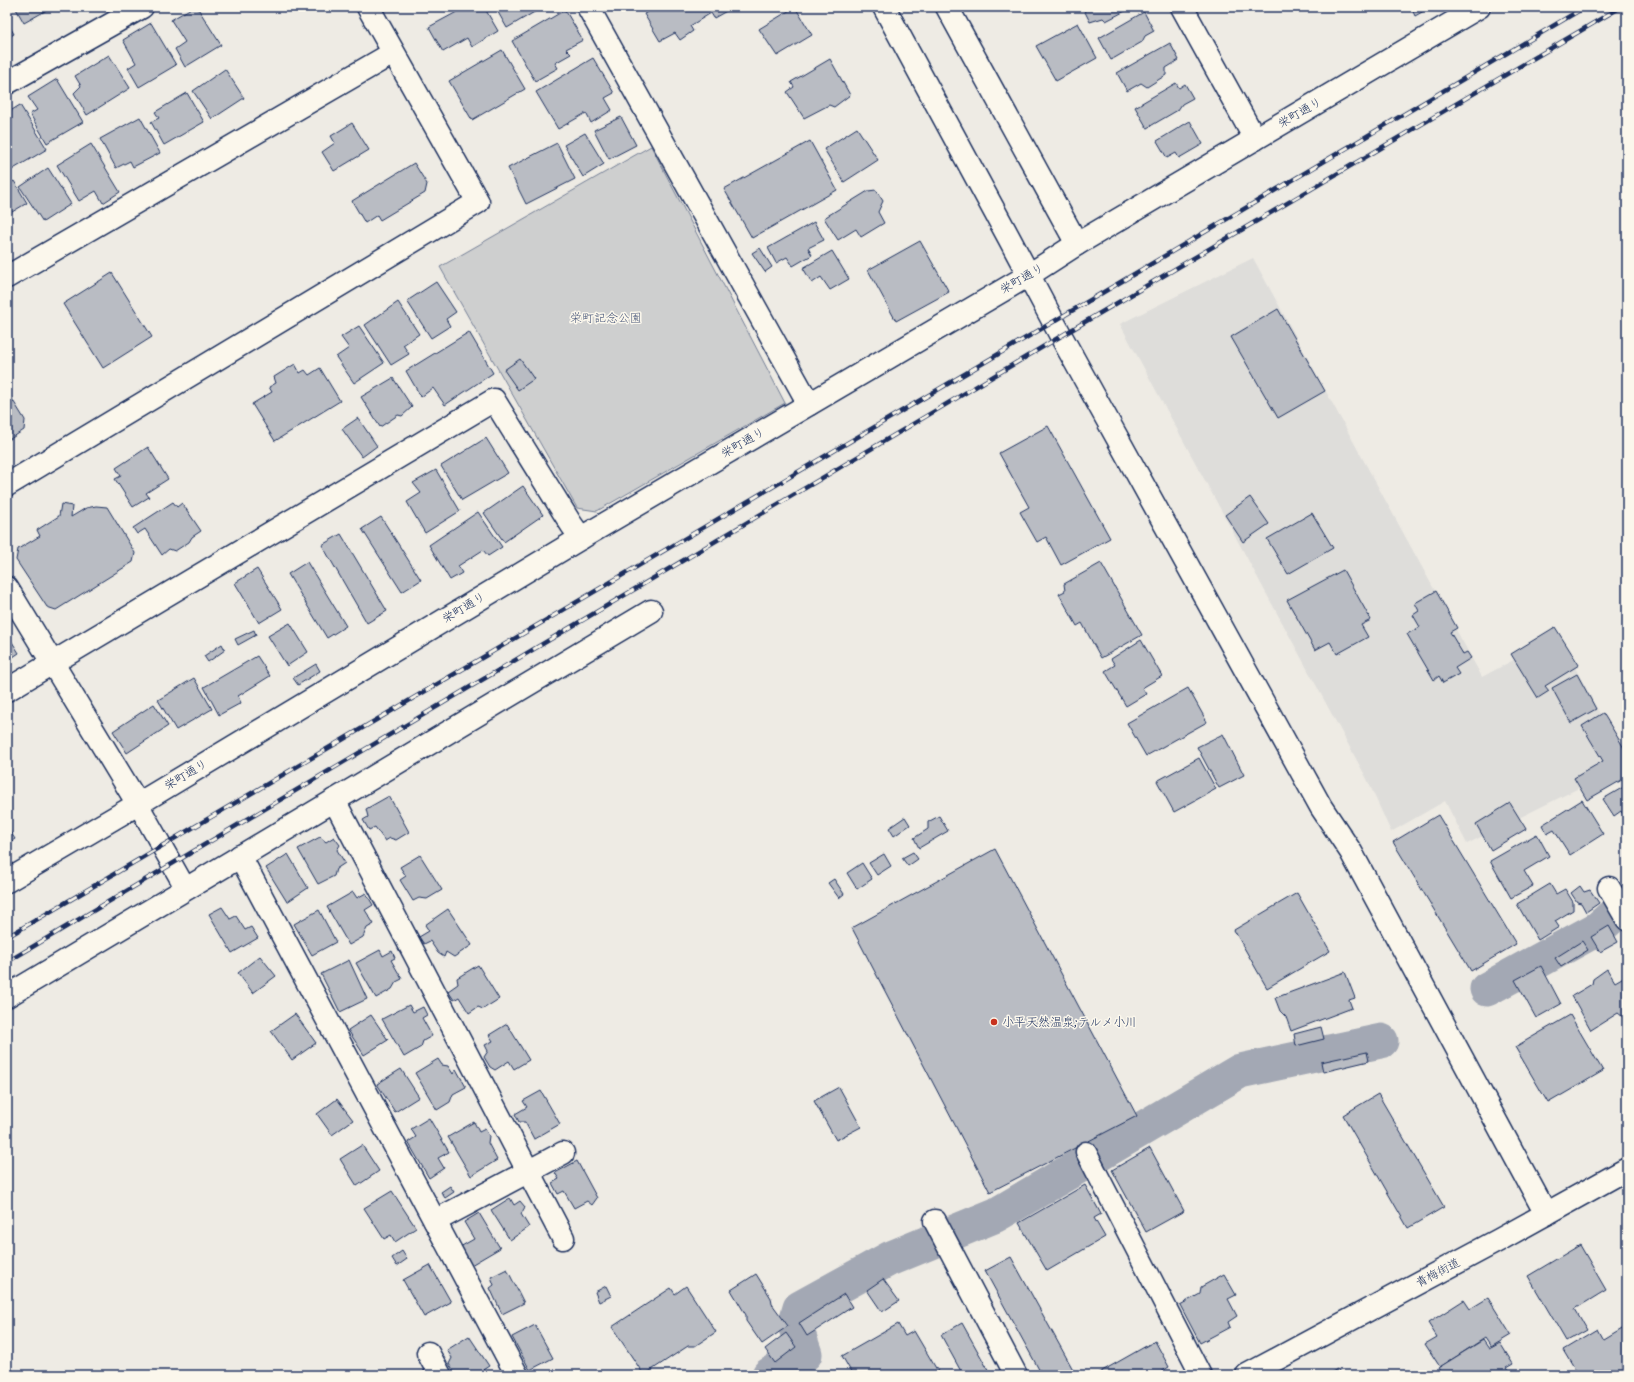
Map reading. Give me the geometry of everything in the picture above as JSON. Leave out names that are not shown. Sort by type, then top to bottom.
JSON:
[{"type":"street","points":[[7,83],[142,7]]},
{"type":"street","points":[[7,485],[478,202],[368,7]]},
{"type":"street","points":[[588,7],[809,404]]},
{"type":"street","points":[[884,7],[1061,336],[1321,807],[1351,852],[1546,1214]]},
{"type":"street","points":[[947,7],[1077,244]]},
{"type":"street","points":[[1182,7],[1255,139]]},
{"type":"street","name":"栄町通り","points":[[7,881],[581,538],[1029,275],[1077,244],[1480,7]]},
{"type":"street","points":[[7,277],[393,53]]},
{"type":"street","points":[[7,690],[494,400],[581,538]]},
{"type":"street","points":[[7,588],[138,804]]},
{"type":"street","points":[[7,996],[652,611]]},
{"type":"street","points":[[334,800],[563,1238]]},
{"type":"street","points":[[240,856],[517,1375]]},
{"type":"street","points":[[1609,888],[1627,919]]},
{"type":"street","points":[[435,1221],[563,1153]]},
{"type":"street","name":"青梅街道","points":[[1247,1375],[1627,1169]]},
{"type":"street","points":[[935,1221],[1016,1375]]},
{"type":"street","points":[[428,1353],[440,1375]]},
{"type":"lane","points":[[138,804],[186,889]]},
{"type":"lane","points":[[1090,1159],[1201,1375]]},
{"type":"shaded area","points":[[1253,258],[1482,677],[1558,636],[1627,764],[1467,844],[1445,801],[1391,832],[1367,779],[1120,324]]},
{"type":"green space","name":"栄町記念公園","points":[[651,146],[785,403],[597,511],[577,508],[440,267]]},
{"type":"building","points":[[15,7],[45,7],[47,10],[24,23]]},
{"type":"building","points":[[193,7],[197,7],[221,45],[185,67],[175,49],[185,42],[171,20]]},
{"type":"building","points":[[466,7],[484,7],[498,31],[472,47],[467,38],[443,52],[429,27]]},
{"type":"building","points":[[495,7],[543,7],[507,28]]},
{"type":"building","points":[[656,7],[728,7],[730,9],[714,18],[711,13],[690,26],[693,31],[680,40],[675,33],[660,41],[644,14]]},
{"type":"building","points":[[795,7],[812,35],[777,56],[759,29]]},
{"type":"building","points":[[1128,7],[1129,9],[1106,21],[1103,18],[1090,22],[1083,8]]},
{"type":"building","points":[[1411,7],[1431,7],[1415,16]]},
{"type":"building","points":[[565,10],[583,40],[566,49],[571,54],[555,63],[558,68],[535,81],[512,41]]},
{"type":"building","points":[[1144,12],[1154,31],[1145,36],[1142,42],[1111,60],[1099,38]]},
{"type":"building","points":[[7,22],[14,34],[7,38]]},
{"type":"building","points":[[151,23],[176,65],[139,87],[128,68],[136,63],[123,40]]},
{"type":"building","points":[[1078,23],[1097,58],[1056,81],[1036,46]]},
{"type":"building","points":[[1170,43],[1179,60],[1166,68],[1166,75],[1147,87],[1141,83],[1127,91],[1117,73]]},
{"type":"building","points":[[502,50],[525,89],[472,120],[449,81]]},
{"type":"building","points":[[109,55],[130,88],[87,115],[74,93],[81,86],[75,76]]},
{"type":"building","points":[[593,58],[614,93],[605,98],[612,110],[591,123],[586,113],[558,129],[536,92]]},
{"type":"building","points":[[830,59],[850,95],[834,107],[829,105],[804,118],[787,92],[794,87],[791,82]]},
{"type":"building","points":[[225,69],[244,98],[212,119],[193,91]]},
{"type":"building","points":[[57,79],[83,122],[47,143],[30,114],[37,110],[28,97]]},
{"type":"building","points":[[1176,83],[1179,88],[1185,84],[1193,98],[1182,104],[1178,110],[1147,128],[1135,107]]},
{"type":"building","points":[[187,93],[204,122],[164,145],[151,122],[159,118],[155,112]]},
{"type":"building","points":[[20,105],[47,149],[10,171],[7,167],[7,113]]},
{"type":"building","points":[[140,117],[160,153],[133,167],[130,161],[116,168],[100,139]]},
{"type":"building","points":[[621,117],[636,145],[609,159],[594,130]]},
{"type":"building","points":[[1190,121],[1203,144],[1179,158],[1176,153],[1167,158],[1157,141]]},
{"type":"building","points":[[352,123],[369,150],[334,171],[322,152],[335,143],[331,136]]},
{"type":"building","points":[[857,128],[878,160],[844,182],[824,149]]},
{"type":"building","points":[[585,133],[604,164],[583,177],[564,145]]},
{"type":"building","points":[[810,141],[837,190],[752,238],[724,189]]},
{"type":"building","points":[[557,143],[575,179],[526,204],[508,168]]},
{"type":"building","points":[[91,144],[120,192],[103,203],[96,191],[79,201],[57,165]]},
{"type":"building","points":[[414,163],[427,184],[425,193],[380,220],[377,215],[365,223],[352,201]]},
{"type":"building","points":[[48,168],[71,204],[43,222],[20,187]]},
{"type":"building","points":[[14,181],[27,203],[7,215],[7,185]]},
{"type":"building","points":[[876,190],[883,201],[878,212],[884,223],[861,237],[856,229],[838,240],[824,218],[868,191]]},
{"type":"building","points":[[814,222],[824,240],[808,248],[812,255],[793,266],[787,257],[776,263],[768,248]]},
{"type":"building","points":[[920,241],[949,292],[896,321],[868,270]]},
{"type":"building","points":[[760,248],[772,267],[765,272],[752,253]]},
{"type":"building","points":[[832,251],[849,279],[830,290],[821,277],[812,283],[803,268]]},
{"type":"building","points":[[112,273],[152,337],[103,368],[63,304]]},
{"type":"building","points":[[436,282],[456,312],[446,319],[450,326],[431,338],[407,301]]},
{"type":"building","points":[[398,302],[419,334],[403,345],[409,354],[391,365],[365,325]]},
{"type":"building","points":[[1278,309],[1325,391],[1278,418],[1231,337]]},
{"type":"building","points":[[359,326],[384,363],[354,383],[336,357],[349,348],[341,337]]},
{"type":"building","points":[[469,332],[493,373],[445,405],[433,388],[421,397],[406,371]]},
{"type":"building","points":[[520,359],[534,379],[518,390],[504,370]]},
{"type":"building","points":[[295,364],[300,373],[305,370],[309,375],[320,368],[340,401],[275,441],[252,404],[272,392],[269,387],[276,383],[274,377]]},
{"type":"building","points":[[393,378],[412,407],[402,416],[398,415],[380,427],[361,397]]},
{"type":"building","points":[[7,391],[25,420],[24,430],[7,441]]},
{"type":"building","points":[[358,418],[377,446],[362,457],[342,429]]},
{"type":"building","points":[[1048,426],[1110,538],[1061,565],[1046,537],[1037,542],[1020,512],[1029,507],[999,453]]},
{"type":"building","points":[[486,438],[508,473],[462,500],[441,466]]},
{"type":"building","points":[[148,447],[168,479],[146,493],[149,497],[133,507],[115,479],[121,476],[116,468]]},
{"type":"building","points":[[436,470],[460,511],[425,533],[407,502],[421,493],[413,483]]},
{"type":"building","points":[[523,486],[543,515],[504,542],[484,513]]},
{"type":"building","points":[[1250,497],[1269,524],[1243,542],[1225,515]]},
{"type":"building","points":[[173,502],[177,507],[182,503],[201,531],[192,537],[189,542],[175,551],[169,549],[162,555],[145,529],[137,534],[133,528]]},
{"type":"building","points":[[61,504],[72,506],[71,517],[86,508],[96,506],[107,507],[135,553],[133,562],[56,610],[47,607],[16,560],[18,549],[40,536],[37,530],[59,516]]},
{"type":"building","points":[[478,512],[502,547],[488,556],[483,550],[458,566],[462,573],[450,580],[429,545]]},
{"type":"building","points":[[1312,513],[1333,548],[1288,574],[1267,539]]},
{"type":"building","points":[[381,517],[421,580],[402,592],[362,529]]},
{"type":"building","points":[[341,534],[387,611],[367,623],[322,545]]},
{"type":"building","points":[[307,562],[346,626],[327,638],[288,574]]},
{"type":"building","points":[[1101,563],[1142,635],[1101,658],[1082,623],[1077,626],[1059,594],[1065,591],[1064,584]]},
{"type":"building","points":[[257,569],[282,609],[259,623],[235,583]]},
{"type":"building","points":[[1343,570],[1371,620],[1361,625],[1368,637],[1337,654],[1330,642],[1315,650],[1287,600]]},
{"type":"building","points":[[1436,591],[1457,628],[1450,632],[1463,654],[1467,652],[1471,658],[1455,668],[1459,674],[1443,683],[1439,676],[1434,680],[1407,634],[1420,627],[1413,615],[1419,611],[1415,603]]},
{"type":"building","points":[[290,623],[308,652],[287,666],[268,636]]},
{"type":"building","points":[[1555,627],[1579,665],[1545,686],[1549,691],[1538,698],[1511,654]]},
{"type":"building","points":[[254,630],[256,635],[238,645],[235,639]]},
{"type":"building","points":[[7,634],[19,653],[7,661]]},
{"type":"building","points":[[1141,640],[1162,676],[1142,688],[1146,694],[1126,706],[1105,671],[1115,665],[1111,659]]},
{"type":"building","points":[[222,644],[225,650],[208,662],[204,656]]},
{"type":"building","points":[[257,656],[270,676],[238,696],[241,703],[219,715],[204,687]]},
{"type":"building","points":[[316,664],[320,671],[298,685],[293,678]]},
{"type":"building","points":[[1577,674],[1596,709],[1571,723],[1552,688]]},
{"type":"building","points":[[194,678],[212,709],[176,730],[158,700]]},
{"type":"building","points":[[1188,688],[1207,722],[1146,756],[1127,723]]},
{"type":"building","points":[[154,704],[168,726],[127,753],[113,731]]},
{"type":"building","points":[[1603,713],[1627,753],[1627,777],[1587,800],[1574,778],[1603,761],[1582,726]]},
{"type":"building","points":[[1223,734],[1244,775],[1219,788],[1197,747]]},
{"type":"building","points":[[1199,758],[1216,789],[1174,812],[1157,781]]},
{"type":"building","points":[[1627,785],[1627,822],[1621,811],[1614,816],[1603,799]]},
{"type":"building","points":[[389,796],[409,832],[396,840],[390,838],[385,841],[375,827],[369,830],[363,820],[368,817],[366,809]]},
{"type":"building","points":[[1582,800],[1603,834],[1570,855],[1554,830],[1547,834],[1542,825]]},
{"type":"building","points":[[1510,803],[1526,829],[1491,850],[1476,824]]},
{"type":"building","points":[[1438,815],[1516,944],[1471,971],[1393,842]]},
{"type":"building","points":[[939,816],[948,831],[919,848],[914,838],[928,829],[928,822]]},
{"type":"building","points":[[905,817],[910,825],[894,836],[889,828]]},
{"type":"building","points":[[7,827],[15,839],[7,844]]},
{"type":"building","points":[[1537,834],[1549,856],[1524,871],[1533,886],[1511,898],[1490,861]]},
{"type":"building","points":[[320,837],[326,842],[334,837],[340,845],[337,850],[345,863],[336,869],[334,876],[318,884],[298,849]]},
{"type":"building","name":"小平天然温泉;テルメ小川","points":[[995,849],[1137,1116],[990,1192],[852,928]]},
{"type":"building","points":[[913,852],[918,859],[908,866],[902,858]]},
{"type":"building","points":[[288,854],[308,888],[287,902],[266,868]]},
{"type":"building","points":[[884,854],[891,866],[877,875],[869,863]]},
{"type":"building","points":[[420,855],[442,890],[427,899],[419,898],[413,901],[400,880],[406,876],[400,867]]},
{"type":"building","points":[[862,863],[872,879],[857,889],[847,873]]},
{"type":"building","points":[[834,879],[844,894],[839,898],[828,883]]},
{"type":"building","points":[[1550,884],[1556,894],[1565,889],[1573,902],[1573,910],[1555,921],[1559,927],[1538,940],[1517,904]]},
{"type":"building","points":[[1580,886],[1584,892],[1590,890],[1599,903],[1586,912],[1581,903],[1577,902],[1571,893]]},
{"type":"building","points":[[353,892],[357,898],[366,893],[373,905],[365,910],[374,924],[367,928],[363,937],[349,945],[327,907]]},
{"type":"building","points":[[1297,893],[1330,951],[1267,988],[1234,930]]},
{"type":"building","points":[[222,907],[230,919],[236,916],[245,930],[251,927],[258,938],[232,953],[209,914]]},
{"type":"building","points":[[448,909],[472,945],[454,957],[446,952],[444,957],[438,953],[430,941],[424,944],[419,937],[429,931],[425,925]]},
{"type":"building","points":[[319,910],[336,942],[312,955],[294,924]]},
{"type":"building","points":[[1609,926],[1618,942],[1600,952],[1591,937]]},
{"type":"building","points":[[1582,941],[1588,950],[1561,967],[1555,958]]},
{"type":"building","points":[[380,950],[383,956],[392,951],[395,958],[391,960],[402,979],[396,982],[392,989],[376,998],[356,963]]},
{"type":"building","points":[[260,956],[276,976],[253,993],[238,973]]},
{"type":"building","points":[[349,960],[367,999],[340,1012],[321,974]]},
{"type":"building","points":[[478,965],[499,999],[483,1009],[478,1007],[469,1013],[459,997],[454,1000],[448,991],[458,984],[457,978]]},
{"type":"building","points":[[1541,966],[1561,1004],[1536,1018],[1515,980]]},
{"type":"building","points":[[1607,969],[1615,982],[1627,975],[1627,1015],[1623,1017],[1618,1013],[1591,1030],[1572,996],[1592,984],[1593,979]]},
{"type":"building","points":[[1345,972],[1355,998],[1349,1000],[1352,1008],[1291,1031],[1286,1017],[1280,1011],[1275,998]]},
{"type":"building","points":[[409,1005],[413,1012],[423,1007],[427,1015],[422,1018],[432,1036],[423,1041],[421,1047],[404,1057],[382,1019]]},
{"type":"building","points":[[295,1014],[316,1043],[292,1060],[271,1031]]},
{"type":"building","points":[[371,1015],[388,1040],[364,1055],[348,1030]]},
{"type":"building","points":[[1570,1015],[1603,1071],[1548,1103],[1515,1047]]},
{"type":"building","points":[[507,1024],[529,1060],[514,1069],[509,1061],[495,1070],[490,1067],[484,1057],[488,1051],[485,1045],[493,1041],[489,1035]]},
{"type":"building","points":[[1321,1027],[1324,1039],[1296,1046],[1294,1034]]},
{"type":"building","points":[[1367,1052],[1369,1061],[1323,1072],[1321,1062]]},
{"type":"building","points":[[438,1059],[442,1065],[448,1066],[453,1074],[456,1069],[466,1087],[453,1094],[450,1102],[437,1110],[415,1073]]},
{"type":"building","points":[[401,1069],[419,1097],[395,1112],[377,1084]]},
{"type":"building","points":[[839,1087],[861,1127],[836,1140],[814,1101]]},
{"type":"building","points":[[541,1091],[560,1124],[534,1139],[525,1122],[519,1122],[515,1114],[527,1107],[523,1101]]},
{"type":"building","points":[[1378,1094],[1444,1207],[1408,1228],[1343,1115]]},
{"type":"building","points":[[337,1099],[353,1120],[332,1135],[317,1114]]},
{"type":"building","points":[[429,1118],[449,1152],[438,1158],[444,1168],[429,1178],[408,1142],[416,1137],[411,1129]]},
{"type":"building","points":[[474,1122],[479,1132],[485,1129],[489,1136],[488,1143],[497,1160],[471,1176],[448,1137]]},
{"type":"building","points":[[362,1145],[379,1171],[357,1186],[340,1159]]},
{"type":"building","points":[[1150,1148],[1184,1211],[1146,1232],[1112,1170]]},
{"type":"building","points":[[577,1161],[597,1198],[592,1205],[587,1201],[574,1208],[564,1191],[558,1194],[552,1183],[559,1179],[555,1173]]},
{"type":"building","points":[[1085,1185],[1101,1214],[1094,1218],[1105,1237],[1047,1271],[1019,1223]]},
{"type":"building","points":[[450,1186],[454,1192],[445,1198],[441,1192]]},
{"type":"building","points":[[392,1191],[416,1228],[395,1242],[391,1235],[384,1239],[364,1208]]},
{"type":"building","points":[[510,1198],[514,1205],[520,1201],[525,1207],[521,1214],[529,1227],[510,1240],[491,1210]]},
{"type":"building","points":[[479,1213],[500,1248],[471,1265],[460,1247],[474,1239],[464,1222]]},
{"type":"building","points":[[1580,1245],[1606,1290],[1575,1309],[1587,1329],[1566,1341],[1528,1276]]},
{"type":"building","points":[[402,1251],[407,1259],[397,1266],[392,1258]]},
{"type":"building","points":[[1011,1257],[1076,1375],[1042,1375],[985,1271]]},
{"type":"building","points":[[430,1265],[451,1302],[424,1317],[403,1280]]},
{"type":"building","points":[[507,1269],[524,1303],[502,1314],[490,1288],[494,1285],[491,1277]]},
{"type":"building","points":[[756,1274],[771,1298],[772,1304],[788,1326],[762,1344],[746,1321],[746,1315],[731,1290]]},
{"type":"building","points":[[1224,1274],[1236,1295],[1228,1299],[1237,1316],[1228,1322],[1230,1327],[1200,1343],[1180,1305],[1200,1294],[1201,1287]]},
{"type":"building","points":[[883,1279],[899,1301],[882,1312],[867,1290]]},
{"type":"building","points":[[606,1286],[611,1296],[599,1302],[595,1292]]},
{"type":"building","points":[[686,1286],[716,1332],[695,1346],[688,1346],[644,1375],[612,1327],[671,1288],[675,1294]]},
{"type":"building","points":[[844,1294],[852,1307],[807,1336],[799,1323]]},
{"type":"building","points":[[1488,1298],[1511,1335],[1491,1347],[1485,1338],[1440,1367],[1425,1344],[1437,1337],[1428,1323],[1464,1300],[1470,1309]]},
{"type":"building","points":[[962,1323],[991,1375],[963,1375],[941,1335]]},
{"type":"building","points":[[898,1324],[905,1336],[914,1331],[940,1375],[853,1375],[842,1356]]},
{"type":"building","points":[[535,1325],[553,1358],[530,1370],[512,1337]]},
{"type":"building","points":[[1627,1326],[1627,1375],[1578,1375],[1563,1350],[1598,1329],[1604,1340]]},
{"type":"building","points":[[786,1333],[796,1347],[775,1363],[765,1349]]},
{"type":"building","points":[[469,1336],[489,1366],[475,1375],[456,1375],[449,1364],[452,1358],[447,1350]]},
{"type":"building","points":[[1483,1340],[1489,1349],[1500,1343],[1513,1364],[1506,1368],[1511,1375],[1443,1375],[1438,1368]]},
{"type":"building","points":[[1155,1341],[1169,1367],[1161,1372],[1163,1375],[1095,1375]]},
{"type":"building","points":[[1337,1369],[1341,1375],[1327,1375]]},
{"type":"waterway","points":[[1487,989],[1599,928],[1627,903]]},
{"type":"waterway","points":[[769,1375],[805,1354],[795,1325],[800,1308],[889,1259],[996,1215],[1240,1071],[1381,1041]]},
{"type":"railway","points":[[7,937],[1053,322],[1585,7]]},
{"type":"railway","points":[[7,962],[1083,323],[1621,7]]},
{"type":"place","name":"小平天然温泉;テルメ小川","points":[[994,1022]]}]
